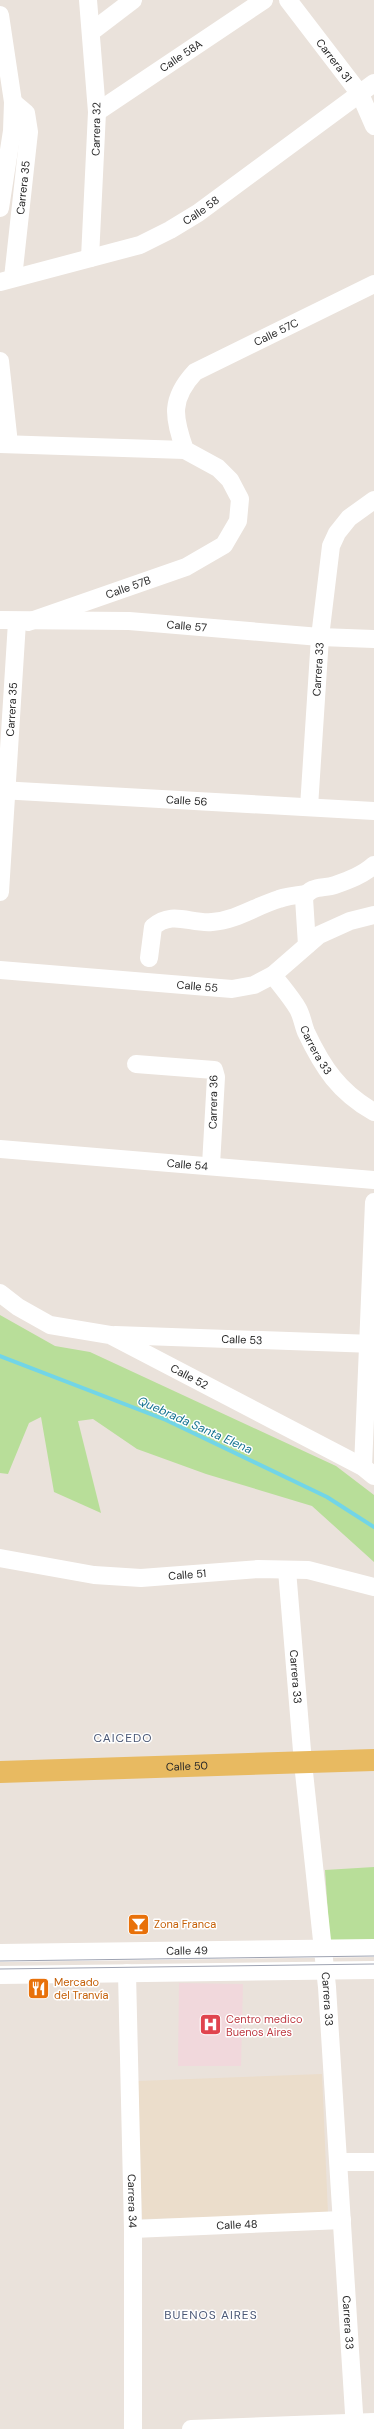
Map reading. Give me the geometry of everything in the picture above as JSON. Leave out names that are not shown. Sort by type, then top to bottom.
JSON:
[{"type":"main road","name":"Calle 50","points":[[0,1772],[374,1760]]},
{"type":"street","name":"Carrera 32","points":[[88,0],[98,112],[90,258]]},
{"type":"street","points":[[92,32],[133,0]]},
{"type":"street","name":"Calle 58A","points":[[98,112],[264,0]]},
{"type":"street","name":"Carrera 31","points":[[288,0],[360,94],[374,126]]},
{"type":"street","name":"Carrera 35","points":[[0,15],[13,102],[12,131],[0,208]]},
{"type":"street","name":"Calle 58","points":[[6,280],[140,244],[170,230],[198,213],[374,83]]},
{"type":"street","name":"Carrera 35","points":[[6,280],[29,132],[26,113],[13,102]]},
{"type":"street","name":"Calle 57C","points":[[185,450],[176,419],[177,402],[182,385],[195,372],[374,284]]},
{"type":"street","points":[[0,361],[5,444],[185,450]]},
{"type":"street","name":"Calle 57B","points":[[15,621],[186,567],[224,545],[238,521],[240,499],[230,480],[218,468],[185,450]]},
{"type":"street","name":"Carrera 33","points":[[309,807],[320,637],[331,546],[337,532],[349,518],[374,500]]},
{"type":"street","name":"Carrera 35","points":[[0,892],[4,790],[15,621]]},
{"type":"street","name":"Calle 57","points":[[15,621],[129,621],[320,637],[374,639]]},
{"type":"street","name":"Calle 56","points":[[4,790],[374,810]]},
{"type":"street","points":[[149,958],[153,927],[165,918],[217,921],[248,912],[280,898],[306,894],[319,886],[332,886],[357,877],[374,865]]},
{"type":"street","points":[[306,894],[304,898],[307,945]]},
{"type":"street","name":"Calle 55","points":[[0,970],[232,989],[254,985],[273,975],[319,935],[350,921],[374,915]]},
{"type":"street","name":"Carrera 33","points":[[273,975],[299,1010],[306,1031],[324,1066],[341,1089],[354,1101],[374,1112]]},
{"type":"street","name":"Carrera 36","points":[[136,1064],[214,1070],[216,1077],[211,1165]]},
{"type":"street","name":"Calle 54","points":[[0,1148],[374,1180]]},
{"type":"street","points":[[369,1471],[374,1202]]},
{"type":"street","name":"Calle 52","points":[[0,1294],[18,1307],[50,1325],[110,1335],[369,1471]]},
{"type":"street","name":"Calle 53","points":[[110,1335],[371,1344]]},
{"type":"street","name":"Calle 51","points":[[0,1558],[94,1575],[141,1578],[258,1569],[308,1570],[374,1587]]},
{"type":"street","name":"Carrera 33","points":[[287,1570],[303,1763],[326,1971],[340,2162],[342,2220],[355,2426]]},
{"type":"street","name":"Calle 49","points":[[0,1953],[374,1948]]},
{"type":"street","name":"Calle 49","points":[[0,1975],[374,1970]]},
{"type":"street","name":"Carrera 34","points":[[127,1973],[133,2229],[133,2429]]},
{"type":"street","points":[[340,2162],[374,2162]]},
{"type":"street","name":"Calle 48","points":[[133,2229],[342,2220]]},
{"type":"street","points":[[191,2429],[355,2426],[374,2422]]},
{"type":"shaded area","name":"Centro medico Buenos Aires","points":[[179,1983],[243,1984],[241,2066],[178,2066]]},
{"type":"shaded area","points":[[322,2074],[328,2214],[142,2219],[138,2081]]},
{"type":"green space","points":[[0,1315],[55,1346],[90,1352],[336,1466],[374,1495],[374,1562],[312,1506],[206,1474],[137,1449],[93,1419],[78,1421],[101,1513],[54,1492],[41,1417],[29,1423],[8,1474],[0,1473]]},
{"type":"green space","points":[[374,1867],[374,1940],[330,1943],[325,1870]]},
{"type":"waterway","name":"Quebrada Santa Elena","points":[[0,1356],[166,1420],[327,1497],[374,1527]]},
{"type":"tram line","points":[[0,1961],[374,1956]]},
{"type":"tram line","points":[[0,1969],[374,1964]]},
{"type":"place","name":"Zona Franca","points":[[139,1924]]},
{"type":"place","name":"Mercado del Tranvía","points":[[38,1988]]},
{"type":"place","name":"Centro medico Buenos Aires","points":[[210,2025]]},
{"type":"district","name":"CAICEDO","points":[[123,1738]]},
{"type":"district","name":"BUENOS AIRES","points":[[211,2315]]}]
